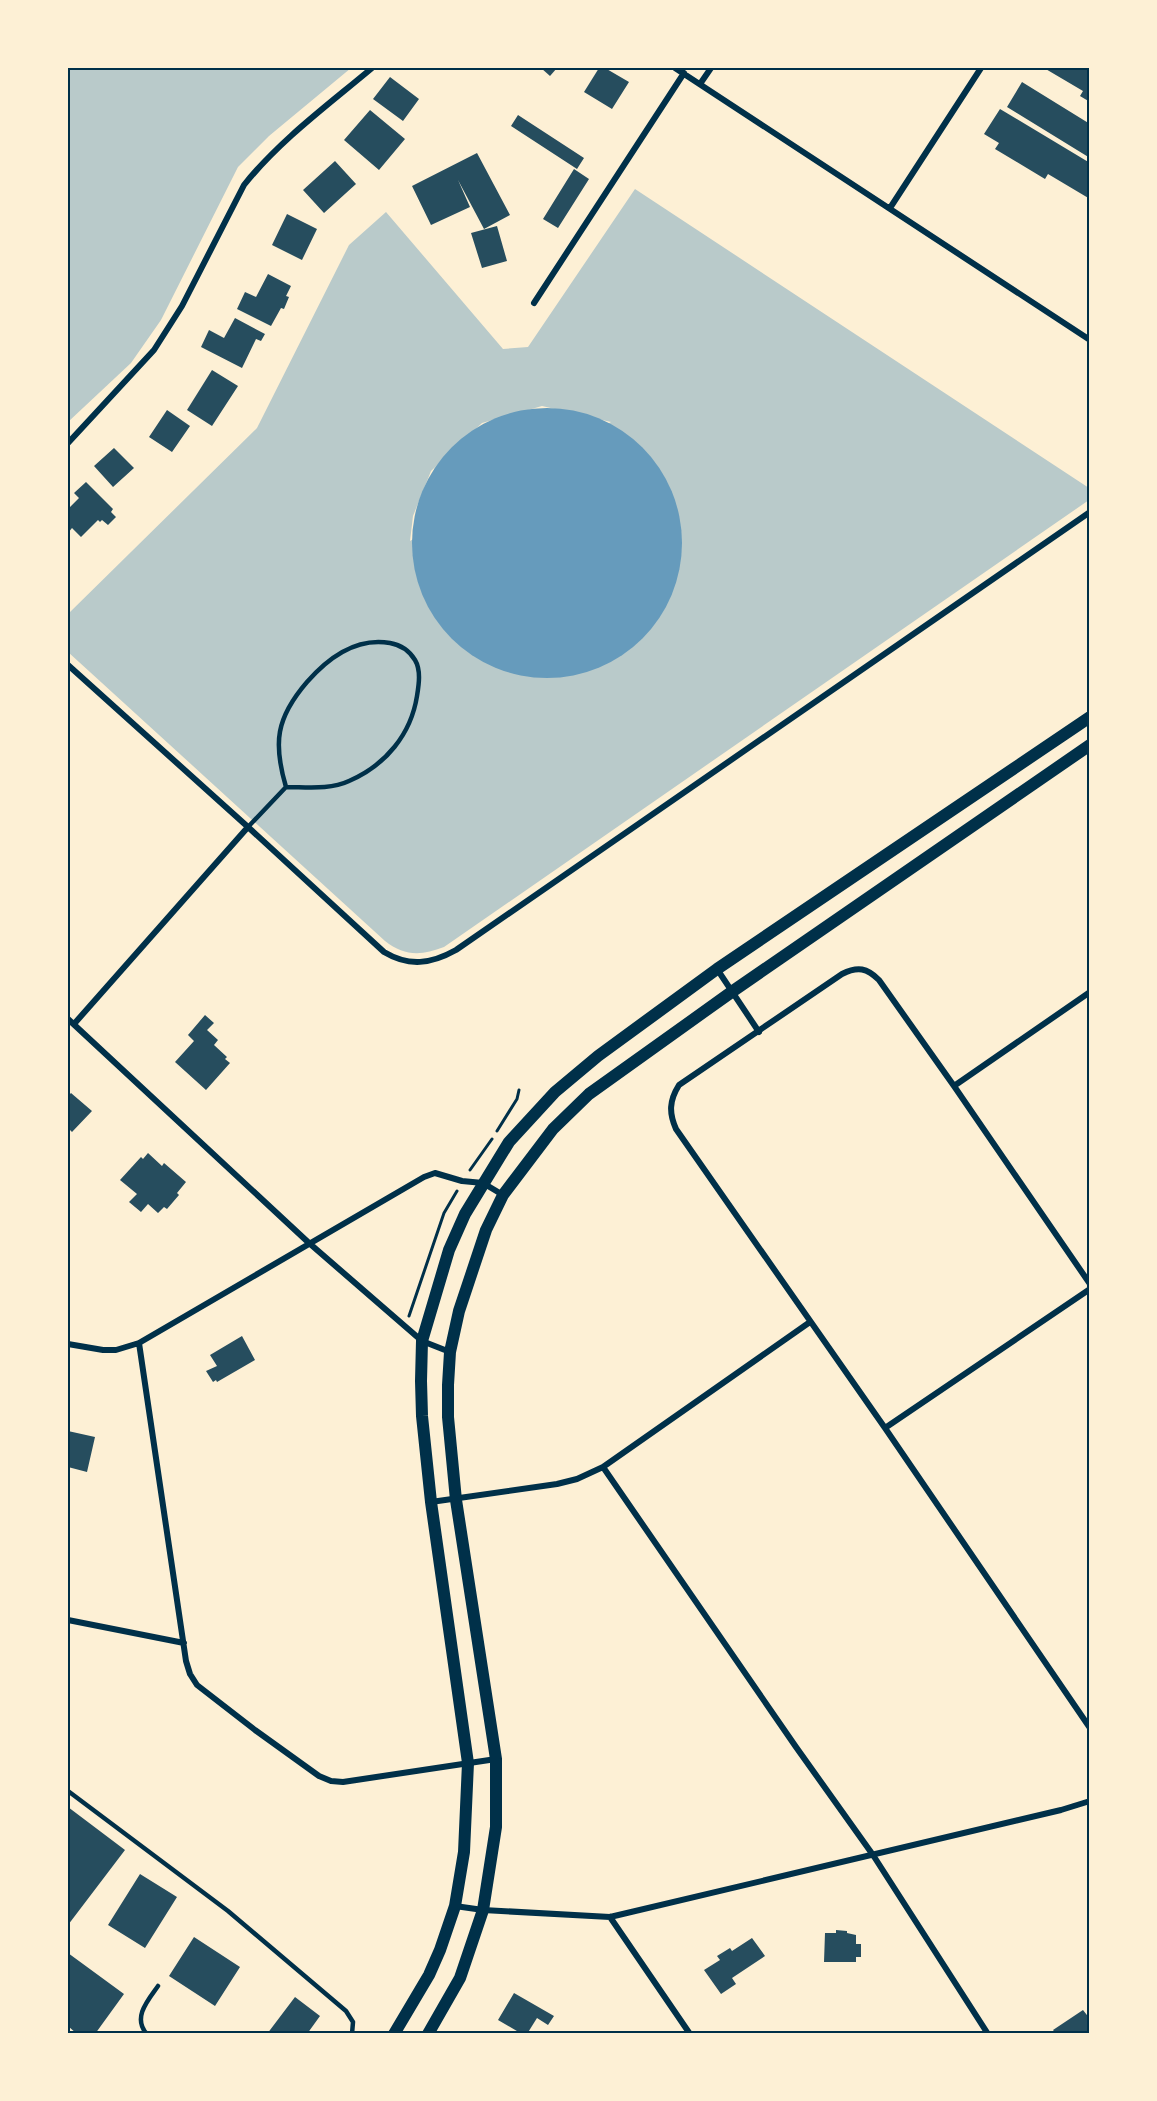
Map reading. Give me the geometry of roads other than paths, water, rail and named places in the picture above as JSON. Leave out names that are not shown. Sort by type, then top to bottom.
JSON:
[{"type":"main road","points":[[394,2034],[429,1976],[440,1950],[454,1906],[464,1852],[468,1763],[430,1502],[422,1416],[422,1341],[449,1250],[465,1214],[509,1142],[555,1092],[598,1056],[717,969],[1089,717]]},
{"type":"main road","points":[[428,2034],[460,1978],[483,1911],[496,1827],[496,1759],[456,1500],[448,1417],[450,1352],[459,1311],[486,1230],[503,1195],[553,1129],[590,1095],[734,991],[1089,745]]},
{"type":"street","points":[[68,443],[154,350],[182,306],[244,184],[258,167],[292,135],[372,68]]},
{"type":"street","points":[[675,68],[1089,340]]},
{"type":"street","points":[[700,84],[711,68]]},
{"type":"street","points":[[890,208],[981,68]]},
{"type":"street","points":[[534,303],[684,73]]},
{"type":"street","points":[[68,665],[384,952],[395,959],[411,963],[430,962],[456,950],[1089,512]]},
{"type":"street","points":[[74,1024],[248,827]]},
{"type":"street","points":[[1089,1284],[954,1086],[879,980],[870,972],[860,968],[851,969],[842,974],[679,1085],[672,1097],[671,1118],[676,1130],[885,1428],[1089,1728]]},
{"type":"street","points":[[717,969],[734,991],[759,1032]]},
{"type":"street","points":[[954,1086],[1089,992]]},
{"type":"street","points":[[68,1019],[309,1243],[422,1341],[450,1352]]},
{"type":"street","points":[[68,1344],[116,1350],[140,1343],[309,1243],[424,1177],[435,1173],[483,1184],[503,1195]]},
{"type":"street","points":[[885,1428],[1089,1289]]},
{"type":"street","points":[[430,1502],[557,1484],[577,1479],[603,1467],[810,1322]]},
{"type":"street","points":[[140,1343],[186,1661],[197,1685],[319,1776],[331,1781],[343,1782],[496,1759]]},
{"type":"street","points":[[603,1467],[873,1855],[988,2034]]},
{"type":"street","points":[[68,1620],[184,1643]]},
{"type":"street","points":[[454,1906],[483,1911],[610,1917],[1061,1810],[1089,1801]]},
{"type":"street","points":[[610,1917],[690,2034]]},
{"type":"lane","points":[[248,827],[286,787],[322,787],[348,782],[363,774],[392,751],[410,724],[419,687],[419,673],[410,653],[393,643],[366,642],[351,647],[330,660],[315,674],[287,711],[280,731],[279,759],[286,787]]},
{"type":"lane","points":[[68,1791],[228,1911],[346,2011],[353,2022],[352,2034]]},
{"type":"lane","points":[[147,2034],[141,2028],[140,2019],[144,2007],[158,1986]]},
{"type":"water","points":[[547,408],[573,411],[599,418],[633,439],[651,457],[672,491],[679,517],[682,543],[679,569],[672,595],[651,629],[633,647],[599,668],[573,675],[547,678],[521,675],[495,668],[461,647],[443,629],[422,595],[415,569],[412,543],[415,517],[422,491],[443,457],[461,439],[495,418],[521,411]]}]
